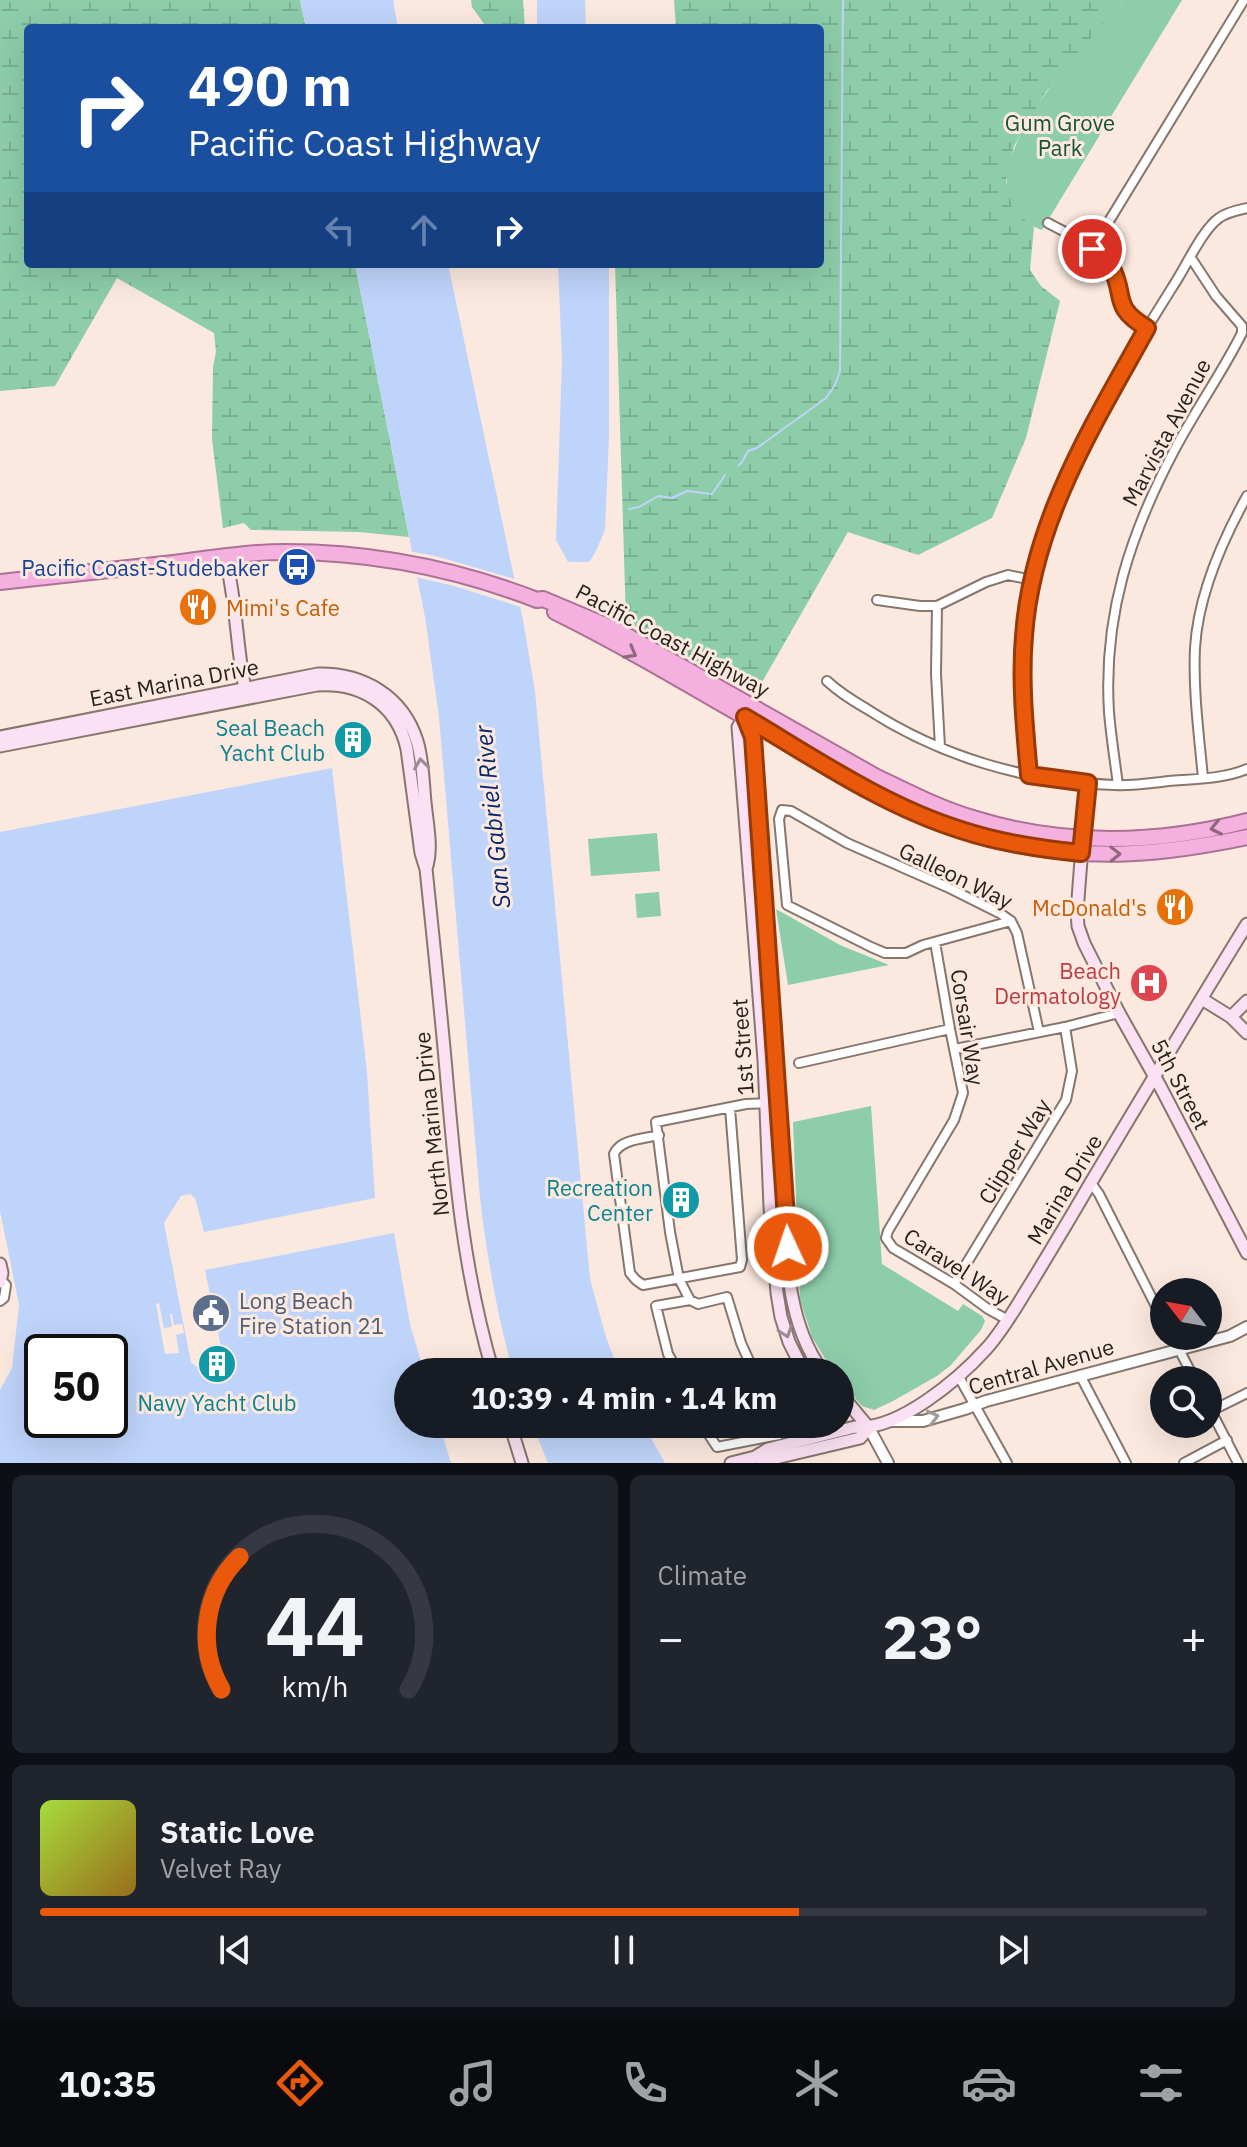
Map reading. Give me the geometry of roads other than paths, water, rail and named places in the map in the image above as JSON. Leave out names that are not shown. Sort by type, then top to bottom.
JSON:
[{"type":"highway","name":"Pacific Coast Highway","points":[[0,582],[272,553],[319,553],[399,562],[454,573],[535,599],[540,605],[745,710],[870,790],[917,814],[959,830],[997,841],[1082,846],[1203,847],[1247,840]]},
{"type":"highway","name":"Pacific Coast Highway","points":[[1148,846],[1247,821]]},
{"type":"main road","points":[[225,556],[246,693]]},
{"type":"main road","name":"East Marina Drive","points":[[0,737],[246,693],[355,683]]},
{"type":"main road","name":"North Marina Drive","points":[[355,683],[384,708],[400,727],[405,739],[426,869],[458,1202],[471,1284],[489,1358]]},
{"type":"main road","name":"East Marina Drive","points":[[0,746],[246,693]]},
{"type":"main road","name":"1st Street","points":[[745,710],[738,727],[763,1048],[772,1102],[791,1291],[798,1325],[814,1358]]},
{"type":"main road","name":"5th Street","points":[[1082,846],[1078,926],[1084,943],[1247,1253]]},
{"type":"main road","name":"Marina Drive","points":[[854,1427],[869,1428],[891,1421],[930,1398],[959,1377],[988,1347],[1008,1320],[1247,924]]},
{"type":"main road","points":[[1202,999],[1231,1017],[1247,1033]]},
{"type":"main road","points":[[1231,1017],[1247,1001]]},
{"type":"main road","name":"1st Street","points":[[772,1102],[770,1207],[781,1317],[797,1358]]},
{"type":"main road","points":[[0,1264],[1,1281]]},
{"type":"main road","points":[[854,1411],[869,1428]]},
{"type":"main road","name":"Marina Drive","points":[[731,1463],[767,1460],[860,1438],[869,1428]]},
{"type":"main road","points":[[514,1438],[522,1463]]},
{"type":"main road","name":"Marina Drive","points":[[749,1460],[768,1449],[812,1438]]},
{"type":"street","points":[[1092,249],[1244,0]]},
{"type":"street","points":[[1029,775],[1022,680],[1024,636],[1032,580],[1050,518],[1091,426],[1147,328],[1211,226],[1219,217],[1247,208]]},
{"type":"street","points":[[1048,223],[1104,258],[1112,268],[1126,312],[1147,328]]},
{"type":"street","name":"Marvista Avenue","points":[[1118,785],[1109,713],[1109,662],[1115,605],[1126,558],[1174,450],[1242,333],[1242,326],[1216,296],[1191,258]]},
{"type":"street","points":[[1203,778],[1195,646],[1202,605],[1247,496]]},
{"type":"street","points":[[877,600],[937,606],[1008,575],[1032,580]]},
{"type":"street","points":[[937,606],[936,674],[940,747]]},
{"type":"street","points":[[827,681],[878,717],[916,737],[986,765],[1029,775],[1118,785],[1203,778],[1247,769]]},
{"type":"street","points":[[1082,846],[1088,783]]},
{"type":"street","name":"Galleon Way","points":[[935,942],[906,953],[885,953],[787,905],[779,819],[782,810],[791,811],[847,843],[947,887],[1011,921],[1017,933],[1039,1032]]},
{"type":"street","points":[[935,942],[1011,921]]},
{"type":"street","name":"Corsair Way","points":[[887,1242],[888,1231],[954,1120],[963,1093],[935,942]]},
{"type":"street","points":[[955,1049],[1119,1013]]},
{"type":"street","name":"Clipper Way","points":[[954,1284],[1066,1100],[1072,1071],[1065,1027]]},
{"type":"street","points":[[799,1063],[950,1029]]},
{"type":"street","points":[[748,1358],[727,1297],[698,1304],[690,1300],[679,1279],[656,1122],[772,1102]]},
{"type":"street","points":[[659,1135],[621,1144],[614,1154],[630,1273],[643,1285],[740,1267],[730,1108]]},
{"type":"street","points":[[1091,1183],[1150,1294]]},
{"type":"street","name":"Caravel Way","points":[[887,1242],[1008,1320]]},
{"type":"street","points":[[0,1301],[4,1298],[6,1285],[1,1281]]},
{"type":"street","points":[[670,1358],[656,1306],[690,1300]]},
{"type":"street","name":"Central Avenue","points":[[1222,1338],[1247,1327]]},
{"type":"street","name":"Central Avenue","points":[[891,1421],[923,1421],[1175,1350]]},
{"type":"street","points":[[1080,1375],[1126,1463]]},
{"type":"street","points":[[959,1377],[1007,1463]]},
{"type":"street","points":[[1222,1403],[1247,1393]]},
{"type":"street","points":[[869,1428],[888,1463]]},
{"type":"street","points":[[1222,1431],[1238,1463]]},
{"type":"street","points":[[711,1438],[717,1447],[764,1438]]},
{"type":"street","points":[[1184,1463],[1227,1440]]},
{"type":"street","points":[[749,1460],[752,1441]]},
{"type":"water","points":[[300,0],[393,0],[397,24],[305,24]]},
{"type":"water","points":[[537,0],[585,0],[586,24],[537,24]]},
{"type":"water","name":"San Gabriel River","points":[[356,268],[449,268],[523,620],[535,691],[590,1279],[614,1358],[509,1358],[489,1264],[480,1198],[439,717],[425,617]]},
{"type":"water","points":[[558,268],[609,268],[609,438],[605,530],[589,562],[568,562],[556,540],[562,361]]},
{"type":"water","points":[[332,768],[367,1072],[375,1198],[204,1232],[195,1198],[190,1194],[181,1196],[164,1223],[191,1363],[216,1378],[222,1377],[226,1371],[205,1270],[394,1233],[410,1324],[420,1358],[394,1358],[394,1438],[443,1438],[451,1463],[0,1463],[0,1390],[12,1368],[19,1305],[0,1211],[0,832]]},
{"type":"water","points":[[538,1438],[651,1438],[665,1463],[548,1463]]},
{"type":"waterway","points":[[739,465],[748,451],[757,448],[826,398],[840,371],[843,0]]},
{"type":"waterway","points":[[629,509],[658,496],[672,498],[687,491],[712,494],[725,475]]},
{"type":"place","name":"Pacific Coast-Studebaker","points":[[297,567]]},
{"type":"place","name":"Mimi's Cafe","points":[[198,607]]},
{"type":"place","name":"Seal Beach Yacht Club","points":[[353,740]]},
{"type":"place","name":"McDonald's","points":[[1175,907]]},
{"type":"place","name":"Beach Dermatology","points":[[1149,983]]},
{"type":"place","name":"Recreation Center","points":[[681,1200]]},
{"type":"place","name":"Long Beach Fire Station 21","points":[[211,1313]]},
{"type":"place","name":"Navy Yacht Club","points":[[217,1364]]},
{"type":"park label","name":"Gum Grove Park","points":[[1060,134]]}]
